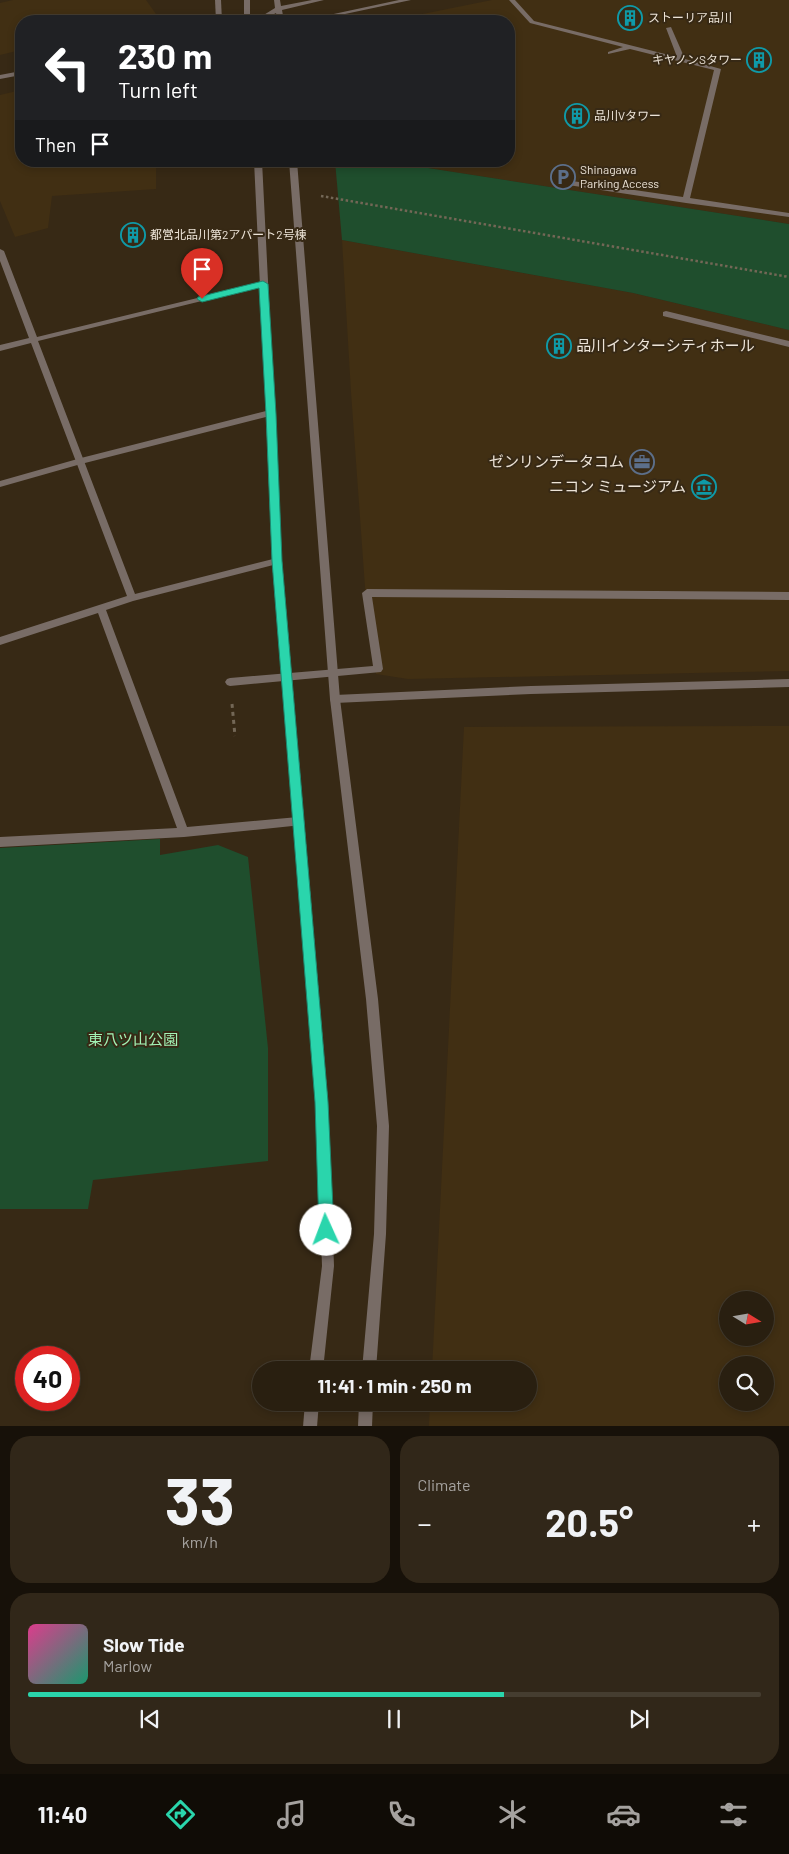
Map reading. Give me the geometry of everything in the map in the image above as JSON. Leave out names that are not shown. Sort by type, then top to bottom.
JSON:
[{"type":"street","points":[[218,0],[219,15]]},
{"type":"street","points":[[247,0],[247,15]]},
{"type":"street","points":[[277,0],[280,15]]},
{"type":"street","points":[[268,15],[278,9],[321,0]]},
{"type":"street","points":[[334,15],[408,0]]},
{"type":"street","points":[[512,0],[532,22],[718,69],[686,200]]},
{"type":"street","points":[[669,28],[682,60]]},
{"type":"street","points":[[610,53],[629,47]]},
{"type":"street","points":[[0,77],[15,74]]},
{"type":"street","points":[[258,167],[277,561],[322,1102],[328,1266],[317,1361]]},
{"type":"street","points":[[294,167],[335,699],[372,999],[383,1126],[380,1234],[370,1361]]},
{"type":"street","points":[[558,181],[789,216]]},
{"type":"street","points":[[0,251],[132,598]]},
{"type":"street","points":[[0,348],[263,284]]},
{"type":"street","points":[[666,314],[789,344]]},
{"type":"street","points":[[0,484],[81,461],[271,414]]},
{"type":"street","points":[[0,641],[132,598],[277,561]]},
{"type":"street","points":[[230,682],[378,669],[367,593],[789,596]]},
{"type":"street","points":[[101,609],[184,832]]},
{"type":"street","points":[[335,699],[531,690],[789,683]]},
{"type":"street","points":[[0,842],[184,832],[298,822]]},
{"type":"street","points":[[310,1426],[311,1411]]},
{"type":"street","points":[[365,1426],[366,1411]]},
{"type":"path","points":[[321,196],[789,277]]},
{"type":"path","points":[[230,682],[235,736]]},
{"type":"shaded area","points":[[13,0],[146,0],[157,15],[15,15],[15,51],[0,55],[0,3]]},
{"type":"shaded area","points":[[492,0],[789,0],[789,224],[422,167],[515,167],[515,15],[418,15]]},
{"type":"shaded area","points":[[15,91],[15,167],[156,167],[156,189],[52,196],[48,228],[15,237],[0,201],[0,95]]},
{"type":"shaded area","points":[[342,240],[633,293],[789,330],[789,671],[408,679],[376,674],[365,587]]},
{"type":"shaded area","points":[[789,726],[789,1426],[429,1426],[430,1411],[537,1411],[537,1361],[432,1361],[464,727]]},
{"type":"green space","points":[[336,167],[422,167],[789,224],[789,330],[633,293],[342,240]]},
{"type":"green space","name":"東八ツ山公園","points":[[160,839],[160,855],[218,845],[248,857],[268,1048],[268,1161],[93,1180],[88,1209],[0,1209],[0,848]]},
{"type":"place","name":"ストーリア品川","points":[[630,18]]},
{"type":"place","name":"キヤノンSタワー","points":[[759,60]]},
{"type":"place","name":"品川Vタワー","points":[[577,116]]},
{"type":"place","name":"Shinagawa Parking Access","points":[[563,177]]},
{"type":"place","name":"都営北品川第2アパート2号棟","points":[[133,235]]},
{"type":"place","name":"品川インターシティホール","points":[[559,346]]},
{"type":"place","name":"ゼンリンデータコム","points":[[642,462]]},
{"type":"place","name":"ニコン ミュージアム","points":[[704,487]]},
{"type":"route","points":[[202,299],[263,284],[277,561],[322,1102],[326,1230]]}]
